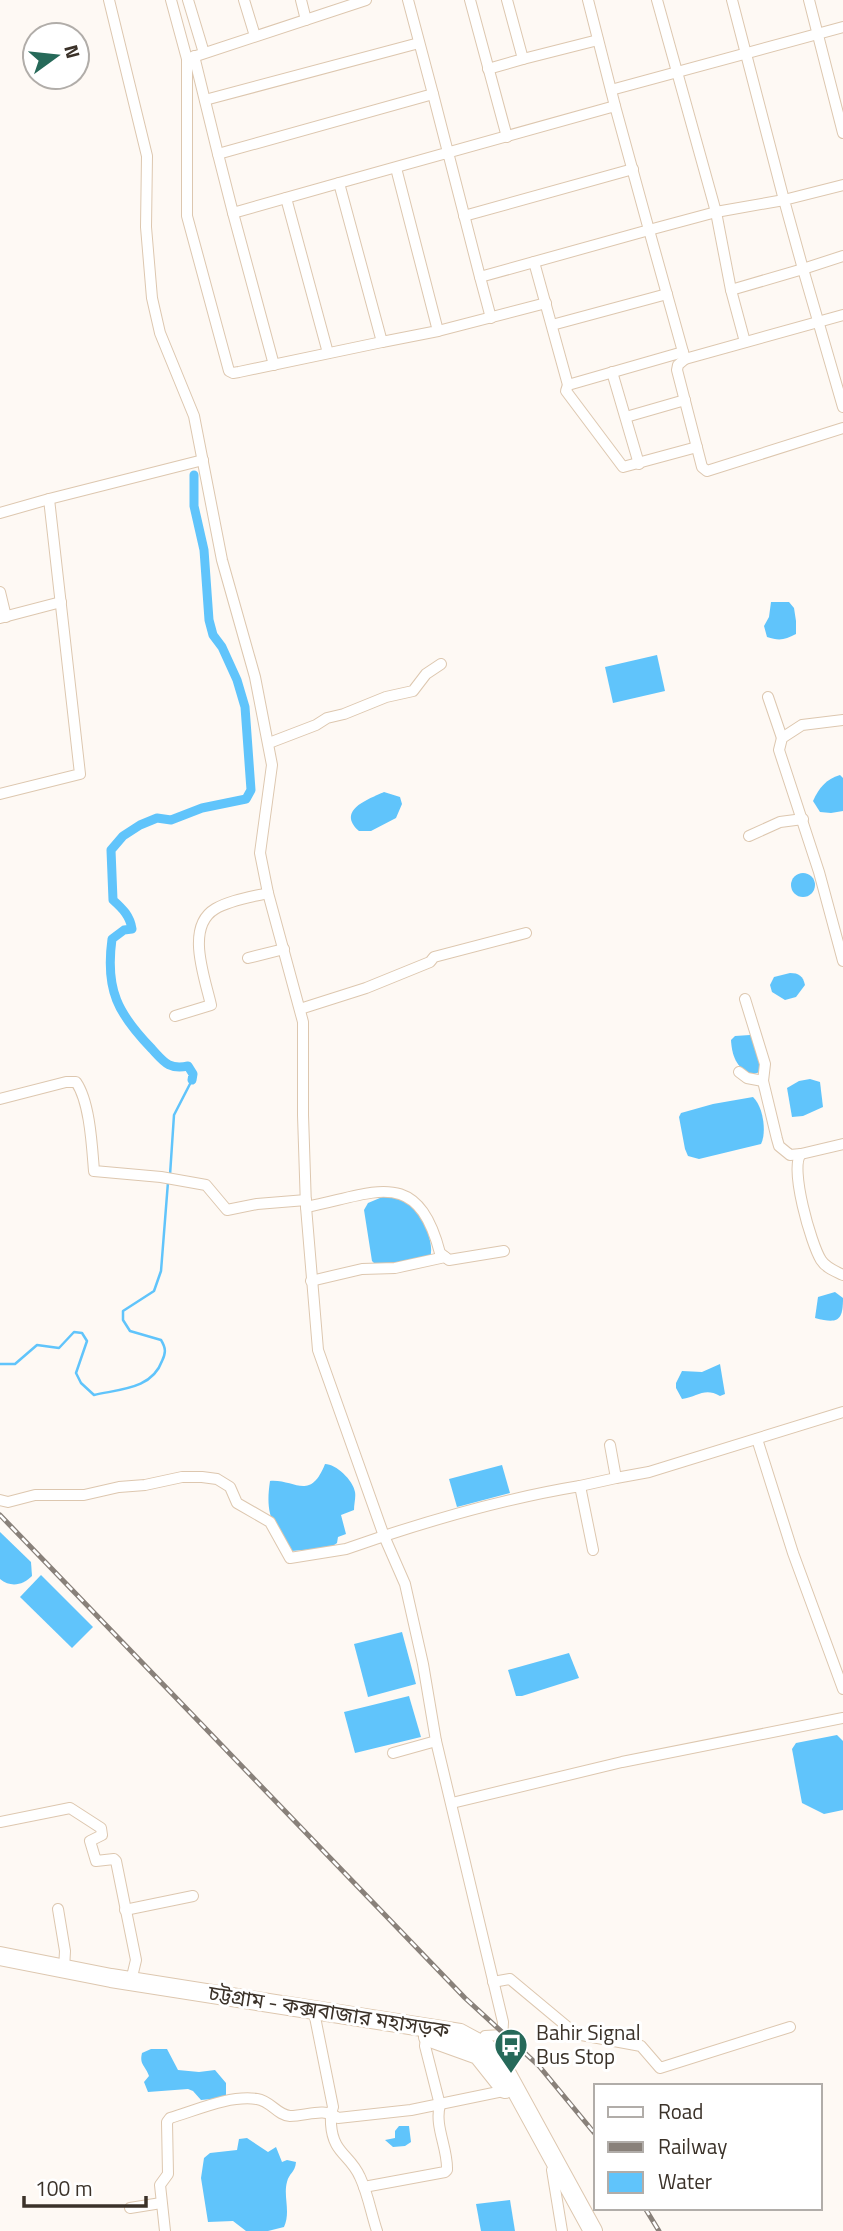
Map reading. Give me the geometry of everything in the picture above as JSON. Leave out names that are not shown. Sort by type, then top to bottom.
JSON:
[{"type":"highway","name":"চট্টগ্রাম - কক্সবাজার মহাসড়ক","points":[[0,1956],[131,1981],[460,2033],[486,2047],[501,2063],[510,2088]]},
{"type":"highway","points":[[0,1965],[426,2036],[478,2054],[510,2088],[593,2231]]},
{"type":"highway","points":[[555,2167],[582,2231]]},
{"type":"street","points":[[109,0],[147,156],[146,227],[152,298],[164,345],[194,416],[222,560],[255,677],[269,743],[272,765],[260,853],[268,893],[303,1022],[306,1203],[318,1350],[384,1536],[405,1584],[421,1652],[436,1741],[503,2022],[501,2063]]},
{"type":"street","points":[[171,0],[195,56],[187,216],[227,368],[233,373],[438,331],[546,303]]},
{"type":"street","points":[[188,0],[195,56],[205,100],[274,365]]},
{"type":"street","points":[[244,0],[255,36]]},
{"type":"street","points":[[301,0],[306,20]]},
{"type":"street","points":[[408,0],[491,318]]},
{"type":"street","points":[[470,0],[507,137]]},
{"type":"street","points":[[507,0],[523,59]]},
{"type":"street","points":[[588,0],[615,107],[685,355]]},
{"type":"street","points":[[657,0],[716,212],[731,290],[745,342]]},
{"type":"street","points":[[732,0],[784,200],[843,407]]},
{"type":"street","points":[[809,0],[843,133]]},
{"type":"street","points":[[195,56],[360,1]]},
{"type":"street","points":[[611,90],[843,27]]},
{"type":"street","points":[[488,69],[598,40]]},
{"type":"street","points":[[205,100],[419,43]]},
{"type":"street","points":[[218,154],[433,94]]},
{"type":"street","points":[[233,213],[615,107]]},
{"type":"street","points":[[396,168],[438,331]]},
{"type":"street","points":[[464,216],[633,169]]},
{"type":"street","points":[[339,183],[382,342]]},
{"type":"street","points":[[480,277],[716,212],[784,200],[843,185]]},
{"type":"street","points":[[286,198],[328,353]]},
{"type":"street","points":[[731,290],[843,256]]},
{"type":"street","points":[[534,262],[568,385],[566,391],[621,466],[627,467],[697,447]]},
{"type":"street","points":[[552,325],[667,294]]},
{"type":"street","points":[[568,385],[843,315]]},
{"type":"street","points":[[685,355],[677,370],[702,467],[707,471],[843,428]]},
{"type":"street","points":[[612,372],[639,464]]},
{"type":"street","points":[[626,417],[685,400]]},
{"type":"street","points":[[0,513],[203,460]]},
{"type":"street","points":[[0,794],[80,774],[49,499]]},
{"type":"street","points":[[0,592],[3,617],[61,602]]},
{"type":"street","points":[[269,743],[316,726],[327,718],[386,697],[413,691],[426,674],[440,664]]},
{"type":"street","points":[[768,697],[782,738],[779,750],[803,819],[843,961]]},
{"type":"street","points":[[782,738],[802,725],[843,720]]},
{"type":"street","points":[[749,836],[780,822],[803,819]]},
{"type":"street","points":[[175,1016],[211,1005],[197,939],[203,922],[215,909],[268,893]]},
{"type":"street","points":[[300,1009],[366,988],[430,962],[434,957],[526,933]]},
{"type":"street","points":[[248,958],[284,949]]},
{"type":"street","points":[[745,999],[765,1064],[763,1080],[779,1146],[790,1155],[843,1144]]},
{"type":"street","points":[[739,1072],[747,1078],[763,1080]]},
{"type":"street","points":[[0,1099],[66,1082],[76,1082],[83,1092],[91,1133],[94,1171],[161,1177],[206,1185],[227,1210],[257,1204],[306,1203],[387,1191],[399,1192],[411,1197],[419,1205],[440,1253],[449,1260],[504,1251]]},
{"type":"street","points":[[801,1154],[796,1162],[805,1214],[816,1248],[825,1266],[843,1275]]},
{"type":"street","points":[[311,1281],[362,1269],[395,1268],[445,1257]]},
{"type":"street","points":[[0,1500],[8,1503],[35,1495],[84,1495],[145,1486],[182,1477],[202,1476],[217,1479],[230,1487],[237,1503],[270,1522],[290,1558],[346,1549],[438,1518],[526,1495],[649,1472],[843,1412]]},
{"type":"street","points":[[757,1439],[793,1553],[843,1689]]},
{"type":"street","points":[[610,1445],[616,1478]]},
{"type":"street","points":[[580,1486],[593,1550]]},
{"type":"street","points":[[452,1802],[622,1762],[843,1718]]},
{"type":"street","points":[[393,1753],[436,1741]]},
{"type":"street","points":[[0,1822],[70,1808],[101,1831],[90,1841],[95,1860],[115,1859],[136,1960],[131,1981]]},
{"type":"street","points":[[125,1910],[193,1896]]},
{"type":"street","points":[[58,1909],[65,1951],[64,1969]]},
{"type":"street","points":[[493,1982],[510,1979],[576,2034],[641,2046],[660,2068],[790,2027]]},
{"type":"street","points":[[315,2017],[333,2107],[330,2112],[332,2136],[340,2152],[356,2169],[377,2231]]},
{"type":"street","points":[[485,2036],[502,2035]]},
{"type":"street","points":[[364,2187],[445,2172],[447,2169],[439,2126],[440,2105],[425,2046],[426,2036]]},
{"type":"street","points":[[165,2231],[160,2185],[168,2174],[167,2122],[170,2118],[225,2101],[258,2099],[272,2105],[280,2114],[290,2116],[330,2112],[338,2118],[440,2105],[510,2088]]},
{"type":"street","points":[[555,2167],[562,2231]]},
{"type":"street","points":[[130,2208],[161,2203]]},
{"type":"water","points":[[771,602],[789,602],[794,608],[796,634],[782,639],[767,637],[764,626],[769,617]]},
{"type":"water","points":[[657,655],[665,691],[613,703],[605,667]]},
{"type":"water","points":[[840,775],[843,778],[843,811],[820,812],[813,801],[815,796],[827,782]]},
{"type":"water","points":[[384,792],[400,797],[402,804],[396,818],[371,831],[359,831],[353,824],[353,811],[363,802]]},
{"type":"water","points":[[803,873],[811,877],[815,885],[811,893],[803,897],[795,893],[791,885],[795,877]]},
{"type":"water","points":[[790,973],[800,976],[805,985],[796,997],[785,1000],[772,992],[770,985],[774,977]]},
{"type":"water","points":[[750,1035],[758,1048],[761,1063],[760,1072],[750,1075],[736,1060],[731,1040],[735,1036]]},
{"type":"water","points":[[810,1079],[820,1082],[823,1107],[803,1116],[792,1117],[787,1088],[799,1081]]},
{"type":"water","points":[[753,1097],[763,1119],[764,1133],[761,1144],[699,1159],[688,1156],[679,1117],[681,1113]]},
{"type":"water","points":[[387,1195],[398,1195],[405,1199],[418,1213],[428,1232],[430,1258],[391,1265],[376,1265],[372,1261],[364,1210],[368,1203]]},
{"type":"water","points":[[835,1292],[843,1298],[842,1312],[838,1319],[829,1321],[815,1318],[818,1297]]},
{"type":"water","points":[[720,1364],[725,1394],[720,1396],[705,1392],[682,1399],[676,1383],[682,1371],[702,1372]]},
{"type":"water","points":[[325,1464],[343,1473],[355,1492],[354,1510],[341,1515],[346,1534],[338,1537],[337,1543],[330,1548],[291,1551],[271,1519],[268,1502],[270,1481],[308,1486],[319,1476]]},
{"type":"water","points":[[502,1465],[510,1493],[457,1507],[449,1479]]},
{"type":"water","points":[[0,1532],[31,1562],[32,1576],[25,1582],[13,1584],[0,1579]]},
{"type":"water","points":[[41,1575],[93,1627],[72,1648],[20,1597]]},
{"type":"water","points":[[402,1632],[416,1684],[368,1697],[354,1644]]},
{"type":"water","points":[[569,1653],[579,1678],[516,1696],[508,1670]]},
{"type":"water","points":[[409,1696],[421,1737],[355,1753],[344,1712]]},
{"type":"water","points":[[837,1735],[843,1741],[843,1810],[824,1814],[802,1803],[792,1749],[796,1743]]},
{"type":"water","points":[[151,2049],[167,2049],[178,2070],[215,2070],[226,2083],[226,2095],[201,2100],[188,2089],[148,2092],[144,2082],[149,2076],[141,2057],[142,2053]]},
{"type":"water","points":[[399,2126],[409,2126],[411,2142],[405,2146],[393,2147],[385,2140],[395,2138],[395,2131]]},
{"type":"water","points":[[247,2138],[268,2152],[276,2147],[282,2162],[296,2162],[286,2187],[287,2216],[284,2227],[268,2231],[246,2231],[233,2221],[208,2222],[201,2178],[204,2158],[210,2153],[237,2150],[239,2139]]},
{"type":"water","points":[[510,2200],[515,2231],[481,2231],[476,2204]]},
{"type":"waterway","points":[[192,1080],[193,1074],[188,1066],[176,1067],[167,1064],[130,1024],[113,987],[110,957],[112,939],[124,930],[132,929],[126,913],[113,900],[111,850],[123,836],[140,825],[157,818],[171,820],[202,808],[246,799],[251,790],[245,707],[237,680],[222,647],[213,635],[209,620],[204,550],[194,506],[194,475]]},
{"type":"waterway","points":[[170,1175],[174,1115],[192,1080]]},
{"type":"waterway","points":[[0,1364],[15,1364],[37,1345],[59,1348],[74,1332],[82,1333],[87,1341],[76,1373],[81,1383],[94,1395],[134,1386],[151,1377],[163,1358],[164,1346],[161,1340],[130,1331],[123,1320],[123,1311],[154,1291],[161,1271],[168,1182]]},
{"type":"railway","points":[[0,1515],[465,1998],[539,2066],[594,2133]]},
{"type":"railway","points":[[646,2210],[659,2231]]},
{"type":"place","name":"Bahir Signal Bus Stop","points":[[511,2075]]}]
